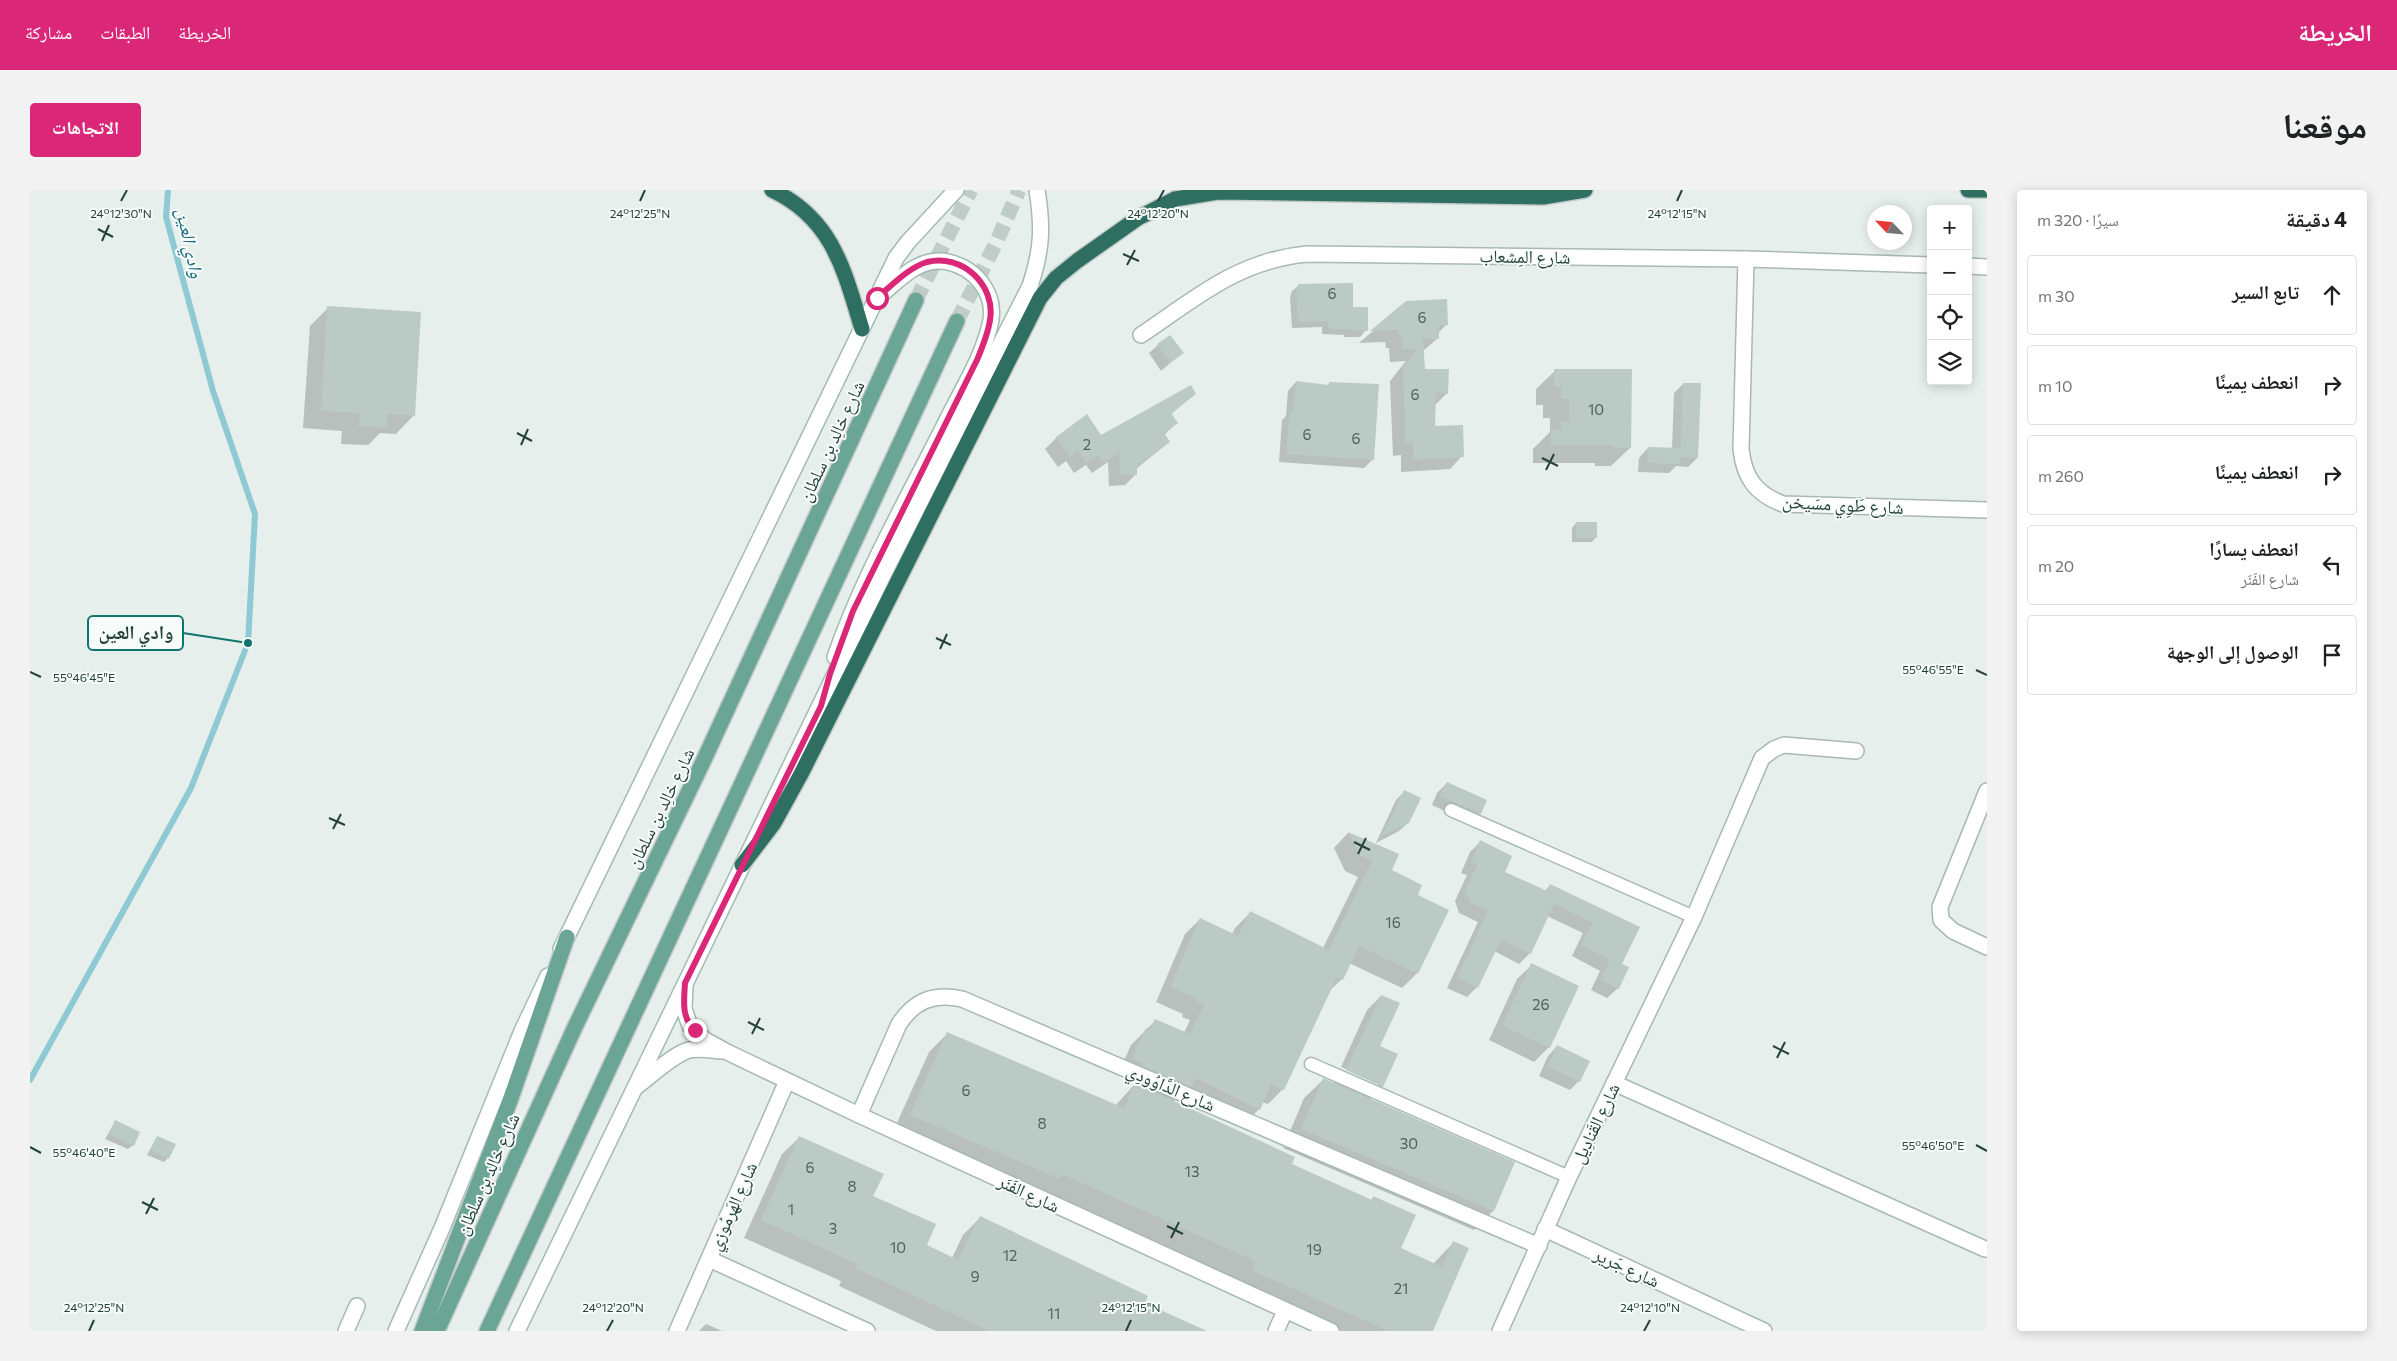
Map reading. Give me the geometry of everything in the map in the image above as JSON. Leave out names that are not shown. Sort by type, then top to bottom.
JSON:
[{"type":"highway","points":[[772,190],[798,206],[820,226],[836,251],[862,329]]},
{"type":"highway","points":[[742,865],[774,823],[801,774],[1040,298],[1056,278],[1077,260],[1121,229],[1176,199],[1218,192],[1542,197],[1585,190]]},
{"type":"highway","points":[[1968,190],[1987,190]]},
{"type":"main road","name":"شارع خالِد بن سلطان","points":[[437,1331],[574,1029],[702,764],[916,300]]},
{"type":"main road","points":[[487,1331],[957,321]]},
{"type":"main road","points":[[422,1331],[511,1098],[567,937]]},
{"type":"street","points":[[396,1331],[442,1228],[522,1031],[896,258],[908,242],[956,190]]},
{"type":"street","points":[[517,1331],[884,573],[1030,286],[1038,261],[1042,239],[1037,190]]},
{"type":"street","name":"شارع المِشعاب","points":[[1141,335],[1237,272],[1262,261],[1289,255],[1746,259],[1927,265]]},
{"type":"street","name":"شارع طَوِي مسَيخن","points":[[1746,259],[1741,449],[1742,464],[1748,478],[1757,490],[1769,499],[1783,504],[1987,510]]},
{"type":"street","points":[[821,706],[830,674],[853,611],[977,360],[991,319],[991,305],[987,291],[979,280],[969,270],[957,264],[943,261],[929,262],[916,267],[877,298]]},
{"type":"street","points":[[1972,266],[1987,266]]},
{"type":"street","name":"شارع القَنادِيل","points":[[1500,1331],[1569,1177],[1694,917],[1762,758],[1774,748],[1784,745],[1856,751]]},
{"type":"street","points":[[1987,791],[1940,907],[1941,920],[1953,931],[1987,947]]},
{"type":"street","name":"شارع الفَنَر","points":[[685,983],[684,1009],[690,1026],[705,1040],[859,1115],[1284,1311],[1332,1331]]},
{"type":"street","name":"شارع الدَّاوُودِي","points":[[859,1115],[899,1024],[919,1002],[933,997],[948,996],[962,999],[1123,1066],[1539,1246]]},
{"type":"street","name":"شارع الفَنَر","points":[[636,1086],[687,1050],[700,1049],[728,1052]]},
{"type":"street","name":"شارع الهَرمُوزي","points":[[677,1331],[787,1081]]},
{"type":"street","points":[[1614,1083],[1985,1249]]},
{"type":"street","name":"شارع جَرير","points":[[1545,1229],[1764,1331]]},
{"type":"street","points":[[709,1259],[868,1331]]},
{"type":"street","points":[[346,1331],[357,1306]]},
{"type":"street","points":[[1276,1331],[1284,1311]]},
{"type":"lane","points":[[1451,810],[1694,917]]},
{"type":"lane","points":[[1311,1064],[1569,1177]]},
{"type":"building","points":[[1353,283],[1353,307],[1368,307],[1368,331],[1328,328],[1328,321],[1298,322],[1296,290],[1298,290],[1298,284]]},
{"type":"building","points":[[1447,299],[1448,325],[1439,325],[1439,339],[1423,339],[1425,369],[1449,369],[1448,394],[1436,393],[1435,426],[1463,425],[1464,457],[1413,460],[1413,443],[1405,444],[1403,367],[1417,349],[1402,349],[1401,335],[1398,335],[1398,330],[1370,331],[1406,301]]},
{"type":"building","points":[[327,306],[421,312],[415,416],[388,414],[387,428],[359,426],[360,413],[321,411]]},
{"type":"building","points":[[1170,335],[1184,353],[1170,363],[1157,344]]},
{"type":"building","points":[[1554,369],[1632,369],[1631,448],[1614,448],[1614,445],[1551,445],[1551,429],[1561,429],[1561,421],[1569,421],[1569,399],[1561,399],[1561,387],[1554,387]]},
{"type":"building","points":[[1296,381],[1329,385],[1329,382],[1379,384],[1374,460],[1286,454],[1290,410],[1293,411]]},
{"type":"building","points":[[1683,383],[1701,383],[1698,458],[1680,457]]},
{"type":"building","points":[[1191,385],[1196,394],[1171,413],[1178,423],[1164,433],[1170,442],[1137,466],[1137,475],[1120,475],[1119,452],[1104,463],[1098,455],[1086,463],[1078,451],[1070,457],[1056,437],[1087,414],[1101,435]]},
{"type":"building","points":[[1648,447],[1681,448],[1680,464],[1647,463]]},
{"type":"building","points":[[1576,522],[1597,522],[1597,538],[1576,538]]},
{"type":"building","points":[[1447,782],[1487,800],[1481,814],[1440,796]]},
{"type":"building","points":[[1404,790],[1421,798],[1409,823],[1382,836]]},
{"type":"building","points":[[1348,832],[1399,854],[1392,870],[1422,885],[1418,895],[1449,910],[1418,974],[1359,946],[1343,980],[1337,977],[1284,1090],[1271,1084],[1260,1110],[1196,1078],[1191,1087],[1142,1066],[1144,1064],[1132,1058],[1146,1028],[1150,1030],[1155,1019],[1190,1034],[1204,1005],[1196,1001],[1197,999],[1170,987],[1200,918],[1238,936],[1250,911],[1329,950],[1372,861],[1360,856]]},
{"type":"building","points":[[1480,840],[1512,856],[1505,872],[1547,891],[1550,884],[1640,927],[1622,964],[1629,967],[1619,989],[1600,980],[1610,960],[1581,945],[1593,923],[1554,904],[1531,954],[1501,940],[1478,988],[1457,978],[1488,911],[1470,903],[1465,890],[1477,865],[1471,862]]},
{"type":"building","points":[[1531,963],[1579,986],[1550,1048],[1502,1026]]},
{"type":"building","points":[[1381,995],[1400,1003],[1380,1046],[1398,1054],[1383,1087],[1346,1070]]},
{"type":"building","points":[[947,1032],[1124,1108],[1135,1083],[1295,1157],[1292,1164],[1372,1200],[1373,1196],[1416,1215],[1401,1248],[1442,1267],[1453,1241],[1469,1248],[1433,1331],[1388,1331],[1251,1270],[1255,1261],[1062,1174],[1060,1179],[910,1115]]},
{"type":"building","points":[[1557,1045],[1590,1061],[1580,1082],[1547,1066]]},
{"type":"building","points":[[1323,1078],[1515,1162],[1494,1211],[1301,1129]]},
{"type":"building","points":[[115,1120],[140,1132],[134,1146],[109,1134]]},
{"type":"building","points":[[157,1136],[176,1144],[169,1159],[150,1150]]},
{"type":"building","points":[[799,1136],[884,1174],[873,1196],[936,1224],[927,1245],[958,1260],[980,1216],[1148,1296],[1145,1303],[1207,1331],[989,1331],[855,1268],[857,1264],[761,1220]]},
{"type":"waterway","name":"وادي العين","points":[[30,1080],[191,788],[248,643],[255,514],[213,391],[166,217],[168,190]]},
{"type":"tunnel","points":[[916,300],[971,190]]},
{"type":"tunnel","points":[[957,321],[997,241],[1019,190]]},
{"type":"place","name":"وادي العين","points":[[248,643]]},
{"type":"route","points":[[695,1030],[690,1026],[684,1009],[685,983],[821,706],[840,642],[853,611],[977,360],[991,319],[991,305],[987,291],[979,280],[969,270],[957,264],[943,261],[929,262],[916,267],[877,298]]}]
